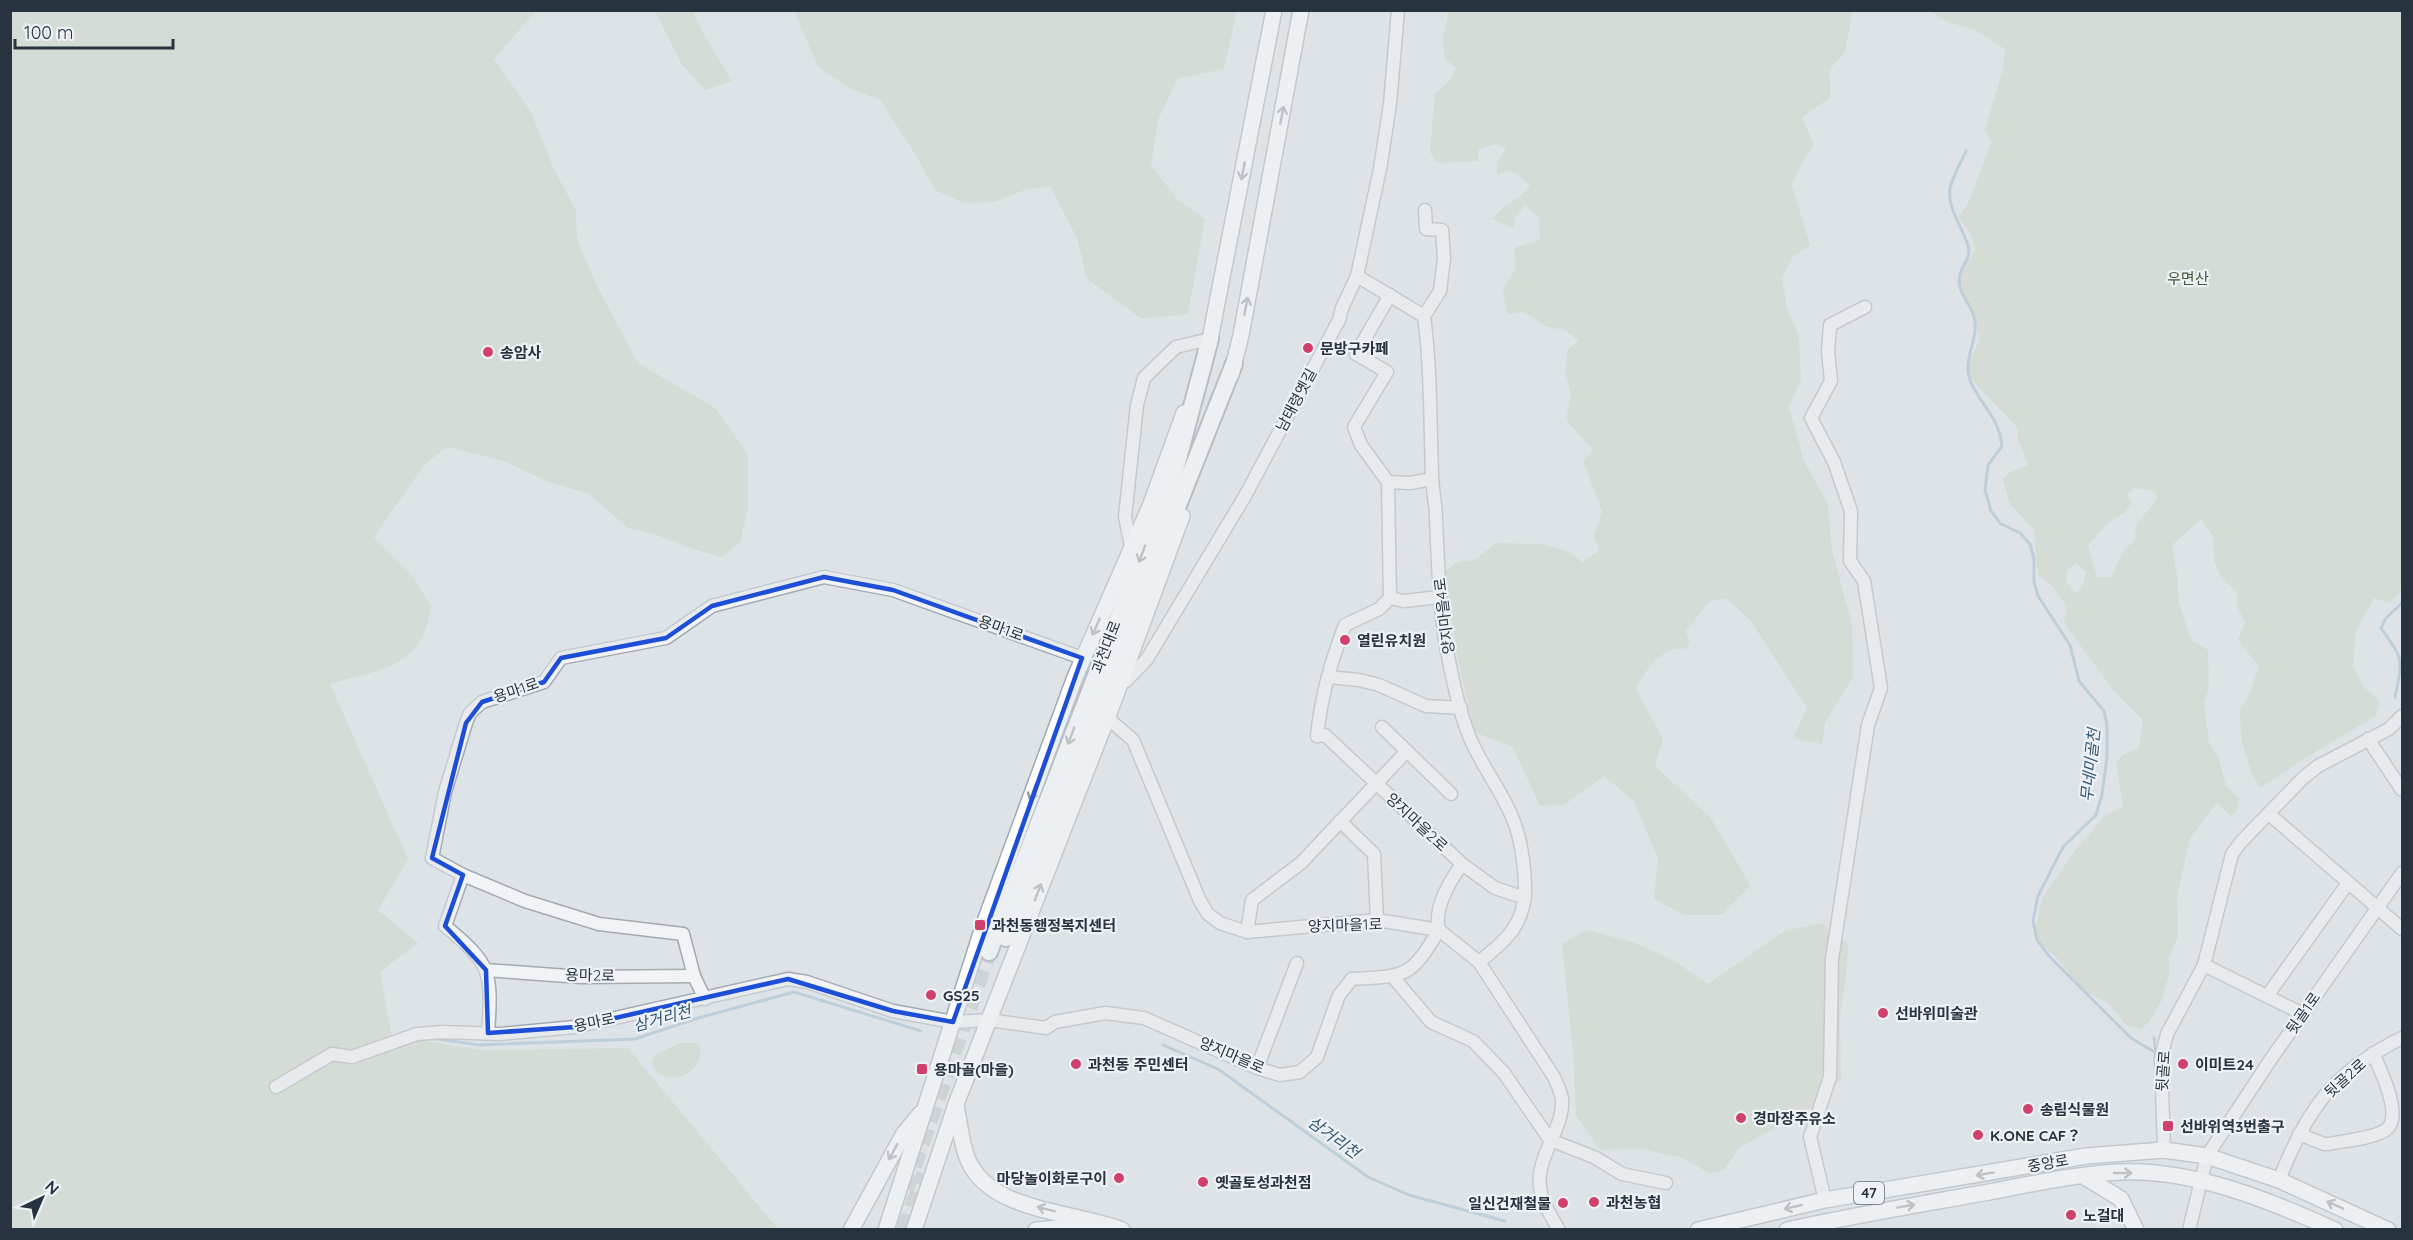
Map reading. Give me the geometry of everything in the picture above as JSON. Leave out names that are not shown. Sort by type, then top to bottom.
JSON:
[{"type":"highway","name":"과천대로","points":[[1210,339],[1174,474],[994,954],[1234,364]]},
{"type":"main road","points":[[886,1230],[969,966],[1082,658],[1151,504],[1210,339],[1274,10]]},
{"type":"main road","points":[[914,1230],[956,1104],[1120,683],[1227,395],[1301,10]]},
{"type":"main road","points":[[956,1104],[968,1160],[976,1175],[988,1186],[1010,1200],[1122,1230]]},
{"type":"main road","points":[[851,1230],[903,1135],[927,1105]]},
{"type":"main road","name":"중앙로","points":[[1698,1230],[1825,1200],[2086,1156],[2164,1150],[2207,1156],[2279,1180],[2388,1230]]},
{"type":"main road","name":"중앙로","points":[[1787,1230],[1851,1216],[2044,1182],[2121,1172],[2201,1181],[2242,1193],[2335,1230]]},
{"type":"main road","points":[[2085,1177],[2121,1199],[2136,1230]]},
{"type":"main road","points":[[1036,1230],[1071,1227],[1094,1230]]},
{"type":"street","name":"남태령옛길","points":[[1120,683],[1126,681],[1147,659],[1245,496],[1339,320],[1342,308],[1358,276],[1380,169],[1390,104],[1398,10]]},
{"type":"street","points":[[1358,276],[1424,316],[1440,291],[1444,258],[1442,230],[1426,229],[1425,210]]},
{"type":"street","points":[[1390,295],[1356,354],[1387,372],[1354,427],[1361,445],[1388,482],[1390,598],[1379,609],[1345,625],[1330,664],[1328,677],[1359,680],[1379,685],[1426,706],[1461,708]]},
{"type":"street","points":[[1825,1200],[1810,1137],[1830,1077],[1832,959],[1868,725],[1881,688],[1864,581],[1850,561],[1851,511],[1834,462],[1811,418],[1831,381],[1828,352],[1830,325],[1864,308]]},
{"type":"street","name":"양지마을4로","points":[[1424,316],[1430,360],[1432,479],[1436,511],[1439,597],[1446,645],[1456,696],[1469,736],[1514,821],[1523,854],[1525,898],[1521,918],[1506,941],[1479,962]]},
{"type":"street","points":[[1131,546],[1125,517],[1137,405],[1144,378],[1176,347],[1210,339]]},
{"type":"street","points":[[1388,482],[1410,483],[1432,479]]},
{"type":"street","name":"용마1로","points":[[705,999],[694,976],[683,933],[599,924],[525,901],[463,875],[432,858],[445,792],[470,713],[482,702],[544,682],[561,658],[666,638],[712,606],[824,577],[893,590],[1082,658]]},
{"type":"street","points":[[1390,598],[1404,601],[1439,597]]},
{"type":"street","name":"양지마을2로","points":[[1328,677],[1320,707],[1317,736],[1325,735],[1462,864],[1495,888],[1525,898]]},
{"type":"street","name":"양지마을1로","points":[[1110,708],[1111,721],[1133,740],[1208,914],[1220,923],[1247,932],[1377,920],[1439,930],[1479,962],[1554,1077],[1562,1098],[1560,1118],[1539,1175],[1545,1206],[1559,1230]]},
{"type":"street","name":"뒷골로","points":[[2164,1150],[2161,1058],[2167,1034],[2204,965],[2232,854],[2303,778],[2318,766],[2389,729],[2403,716]]},
{"type":"street","points":[[1382,727],[1450,794]]},
{"type":"street","points":[[2368,739],[2403,790]]},
{"type":"street","points":[[1247,932],[1252,900],[1300,863],[1407,751]]},
{"type":"street","points":[[2269,814],[2403,929]]},
{"type":"street","points":[[1340,821],[1374,854],[1377,920]]},
{"type":"street","points":[[1439,930],[1437,924],[1445,889],[1462,864]]},
{"type":"street","name":"뒷골1로","points":[[2207,1156],[2302,1014],[2403,873]]},
{"type":"street","points":[[463,875],[445,926],[467,944],[486,970],[489,997],[488,1033]]},
{"type":"street","points":[[2267,996],[2348,883]]},
{"type":"street","name":"양지마을로","points":[[988,1020],[1046,1028],[1055,1022],[1105,1013],[1144,1018],[1257,1068],[1280,1075],[1300,1072],[1317,1057],[1339,995],[1353,979],[1404,973],[1418,964],[1439,930]]},
{"type":"street","points":[[1257,1068],[1297,963]]},
{"type":"street","points":[[2204,965],[2302,1014]]},
{"type":"street","name":"용마2로","points":[[486,970],[581,977],[694,976]]},
{"type":"street","points":[[1393,976],[1431,1022],[1473,1041],[1504,1073],[1550,1140],[1594,1157],[1622,1174],[1666,1183]]},
{"type":"street","name":"용마로","points":[[276,1087],[332,1054],[352,1058],[417,1034],[443,1032],[500,1034],[575,1027],[788,979],[807,982],[893,1011],[953,1022],[988,1020]]},
{"type":"street","name":"뒷골2로","points":[[2279,1180],[2299,1134],[2312,1111],[2331,1086],[2373,1053],[2403,1038]]},
{"type":"street","name":"뒷골2로","points":[[2299,1134],[2324,1144],[2375,1135],[2387,1130],[2392,1120],[2392,1111],[2383,1076],[2373,1053]]},
{"type":"street","points":[[2189,1230],[2207,1156]]},
{"type":"highlighted area","points":[[824,577],[893,590],[1082,658],[953,1022],[893,1011],[788,979],[575,1027],[500,1034],[488,1033],[486,970],[445,926],[463,875],[432,858],[466,723],[482,702],[544,682],[561,658],[666,638],[712,606]]},
{"type":"green space","points":[[10,11],[536,11],[494,59],[531,112],[553,167],[576,211],[577,239],[598,288],[638,363],[715,408],[748,454],[748,508],[740,543],[721,557],[654,534],[628,528],[589,494],[546,481],[504,461],[447,447],[425,464],[374,537],[411,574],[431,606],[424,634],[407,656],[383,669],[330,684],[408,859],[378,910],[418,943],[380,972],[394,1048],[420,1040],[481,1050],[628,1048],[778,1229],[11,1229]]},
{"type":"green space","points":[[655,11],[693,11],[702,31],[732,81],[705,90],[681,63]]},
{"type":"green space","points":[[794,11],[1237,11],[1224,69],[1177,79],[1158,120],[1151,165],[1178,200],[1205,219],[1188,314],[1142,319],[1087,279],[1077,238],[1050,186],[1025,190],[995,202],[964,203],[935,190],[881,100],[851,89],[818,67]]},
{"type":"green space","points":[[1449,11],[1853,11],[1845,52],[1829,70],[1831,97],[1802,117],[1814,145],[1800,166],[1792,185],[1810,245],[1792,258],[1782,277],[1787,308],[1799,336],[1801,380],[1789,406],[1804,461],[1828,504],[1832,550],[1852,625],[1853,677],[1825,723],[1822,744],[1798,740],[1794,736],[1807,708],[1750,620],[1726,598],[1710,601],[1686,631],[1690,643],[1686,649],[1670,651],[1662,655],[1644,674],[1636,689],[1663,739],[1655,766],[1710,817],[1751,886],[1721,915],[1684,915],[1654,899],[1658,859],[1634,801],[1604,776],[1564,805],[1540,806],[1513,747],[1474,732],[1456,651],[1445,573],[1457,562],[1473,561],[1496,543],[1543,544],[1570,552],[1582,562],[1599,551],[1594,535],[1602,511],[1583,461],[1593,450],[1566,420],[1571,395],[1565,371],[1568,349],[1579,341],[1565,330],[1547,327],[1524,312],[1507,314],[1503,289],[1516,268],[1514,248],[1540,240],[1539,218],[1525,205],[1515,218],[1514,229],[1492,219],[1530,186],[1520,176],[1509,170],[1497,174],[1497,162],[1506,149],[1496,144],[1479,149],[1478,161],[1437,163],[1430,152],[1435,94],[1450,80],[1456,68],[1445,59],[1443,38]]},
{"type":"green space","name":"우면산","points":[[1931,11],[2402,11],[2402,589],[2390,603],[2374,598],[2356,631],[2353,666],[2364,687],[2380,702],[2376,716],[2297,763],[2261,788],[2252,775],[2241,738],[2240,709],[2249,696],[2259,667],[2238,640],[2245,622],[2236,604],[2237,592],[2221,577],[2214,561],[2213,536],[2201,519],[2172,545],[2179,603],[2191,640],[2208,650],[2209,686],[2204,704],[2209,743],[2218,756],[2226,786],[2239,798],[2236,812],[2231,816],[2217,803],[2190,838],[2177,897],[2178,936],[2169,957],[2169,974],[2162,1000],[2150,1021],[2141,1029],[2126,1025],[2108,1003],[2084,991],[2055,956],[2042,945],[2034,931],[2043,897],[2076,849],[2106,815],[2123,807],[2116,762],[2124,754],[2139,748],[2143,720],[2114,691],[2064,623],[2067,607],[2052,586],[2038,575],[2034,530],[2010,504],[2003,479],[2010,472],[2028,465],[2018,439],[2018,428],[1972,380],[1967,367],[1980,339],[1973,309],[1965,303],[1957,280],[1975,250],[1971,234],[1958,217],[1968,204],[1991,143],[1985,129],[2003,70],[2005,49],[1975,30],[1942,20]],"holes":[[[2134,488],[2155,491],[2157,500],[2137,523],[2134,542],[2125,548],[2111,577],[2097,577],[2088,545],[2103,528],[2132,504],[2128,494]],[[2076,563],[2086,572],[2083,585],[2076,594],[2066,582],[2067,570]]]},
{"type":"green space","points":[[1821,923],[1848,944],[1840,1018],[1841,1080],[1806,1111],[1739,1148],[1723,1171],[1709,1173],[1683,1158],[1642,1149],[1600,1150],[1576,1116],[1573,1051],[1562,944],[1586,930],[1633,942],[1673,960],[1708,984],[1784,931]]},
{"type":"green space","points":[[681,1043],[699,1043],[700,1057],[697,1064],[687,1074],[680,1077],[665,1077],[653,1068],[652,1059],[660,1052]]},
{"type":"waterway","name":"무네미골천","points":[[1966,151],[1953,180],[1950,196],[1953,211],[1969,250],[1959,281],[1972,311],[1975,325],[1968,372],[1974,389],[1997,427],[2002,446],[1988,465],[1985,490],[1991,511],[2001,524],[2020,533],[2030,544],[2034,559],[2034,582],[2038,596],[2070,645],[2079,681],[2104,711],[2107,725],[2107,757],[2102,795],[2096,815],[2063,847],[2038,896],[2033,921],[2037,940],[2049,956],[2131,1038],[2156,1053]]},
{"type":"waterway","points":[[2395,697],[2400,660],[2381,628],[2386,618],[2402,603]]},
{"type":"waterway","name":"삼거리천","points":[[432,1038],[478,1045],[635,1039],[698,1018],[794,992],[921,1031]]},
{"type":"waterway","points":[[2154,1038],[2156,1053]]},
{"type":"waterway","name":"삼거리천","points":[[1163,1045],[1218,1069],[1368,1177],[1409,1195],[1505,1221]]},
{"type":"tunnel","points":[[906,1189],[989,952]]},
{"type":"tunnel","points":[[904,1230],[924,1174]]},
{"type":"place","name":"문방구카페","points":[[1308,348]]},
{"type":"place","name":"송암사","points":[[488,352]]},
{"type":"place","name":"열린유치원","points":[[1345,640]]},
{"type":"place","name":"과천동행정복지센터","points":[[980,925]]},
{"type":"place","name":"GS25","points":[[931,995]]},
{"type":"place","name":"선바위미술관","points":[[1883,1013]]},
{"type":"place","name":"과천동 주민센터","points":[[1076,1064]]},
{"type":"place","name":"이미트24","points":[[2183,1064]]},
{"type":"place","name":"용마골(마을)","points":[[922,1069]]},
{"type":"place","name":"송림식물원","points":[[2028,1109]]},
{"type":"place","name":"경마장주유소","points":[[1741,1118]]},
{"type":"place","name":"선바위역3번출구","points":[[2168,1126]]},
{"type":"place","name":"K.ONE CAF？","points":[[1978,1135]]},
{"type":"place","name":"마당놀이화로구이","points":[[1119,1178]]},
{"type":"place","name":"옛골토성과천점","points":[[1203,1182]]},
{"type":"place","name":"과천농협","points":[[1594,1202]]},
{"type":"place","name":"일신건재철물","points":[[1563,1203]]},
{"type":"place","name":"노걸대","points":[[2071,1215]]}]
